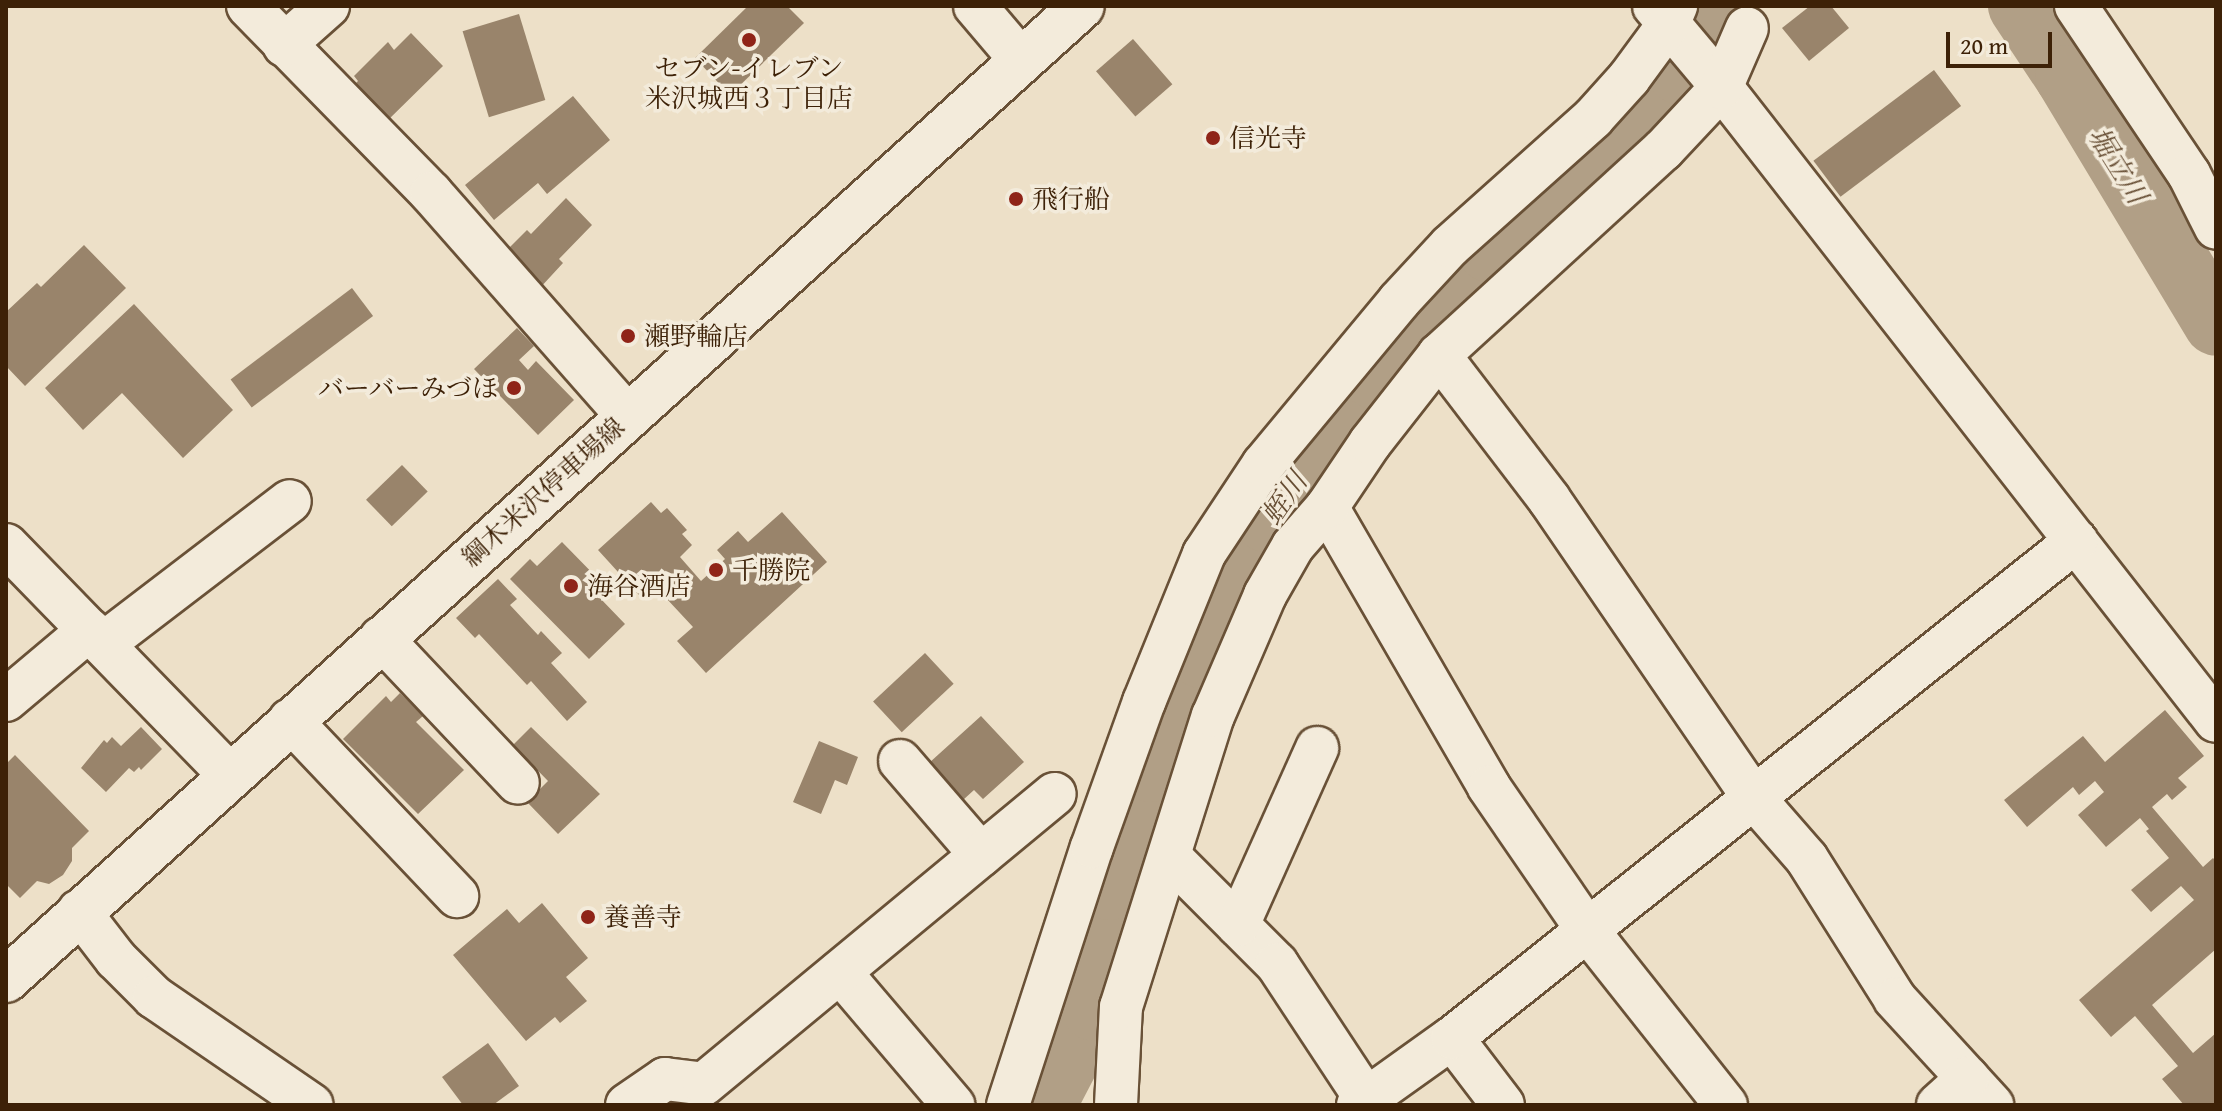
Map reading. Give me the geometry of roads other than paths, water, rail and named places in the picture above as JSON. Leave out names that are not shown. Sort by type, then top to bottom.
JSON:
[{"type":"main road","name":"綱木米沢停車場線","points":[[6,980],[229,774],[1082,6]]},
{"type":"street","points":[[248,6],[431,193],[627,415]]},
{"type":"street","points":[[284,45],[328,6]]},
{"type":"street","points":[[975,6],[1021,60]]},
{"type":"street","points":[[2076,6],[2189,174],[2216,228]]},
{"type":"street","points":[[1008,1105],[1139,717],[1211,543],[1263,465],[1399,301],[1450,246],[1593,118],[1629,78],[1669,18],[2216,721]]},
{"type":"street","points":[[1116,1105],[1121,1007],[1213,716],[1265,595],[1293,546],[1327,507],[1370,443],[1439,355],[1663,150],[1716,82],[1747,28]]},
{"type":"street","points":[[1439,355],[1549,499],[1753,797],[1807,859],[1895,999],[1966,1096]]},
{"type":"street","points":[[6,700],[290,501]]},
{"type":"street","points":[[1327,507],[1489,787],[1588,931],[1726,1105]]},
{"type":"street","points":[[1170,857],[1277,964],[1362,1102],[1452,1038],[2076,541]]},
{"type":"street","points":[[6,545],[229,774]]},
{"type":"street","points":[[381,638],[518,783]]},
{"type":"street","points":[[290,720],[457,896]]},
{"type":"street","points":[[1238,925],[1317,748]]},
{"type":"street","points":[[900,761],[981,855]]},
{"type":"street","points":[[627,1105],[665,1079],[690,1093],[704,1084],[1054,794]]},
{"type":"street","points":[[79,911],[116,959],[154,997],[312,1105]]},
{"type":"street","points":[[840,972],[953,1105]]},
{"type":"street","points":[[1452,1038],[1503,1105]]},
{"type":"waterway","name":"蛭川","points":[[1044,1105],[1094,1009],[1109,888],[1151,770],[1266,520],[1374,377],[1489,250],[1679,72],[1716,6]]},
{"type":"waterway","name":"堀立川","points":[[2020,6],[2067,77],[2216,324]]},
{"type":"place","name":"セブン-イレブン 米沢城西３丁目店","points":[[749,40]]},
{"type":"place","name":"信光寺","points":[[1213,138]]},
{"type":"place","name":"飛行船","points":[[1016,199]]},
{"type":"place","name":"瀬野輪店","points":[[628,336]]},
{"type":"place","name":"バーバーみづほ","points":[[514,388]]},
{"type":"place","name":"千勝院","points":[[716,570]]},
{"type":"place","name":"海谷酒店","points":[[571,586]]},
{"type":"place","name":"養善寺","points":[[588,917]]}]
